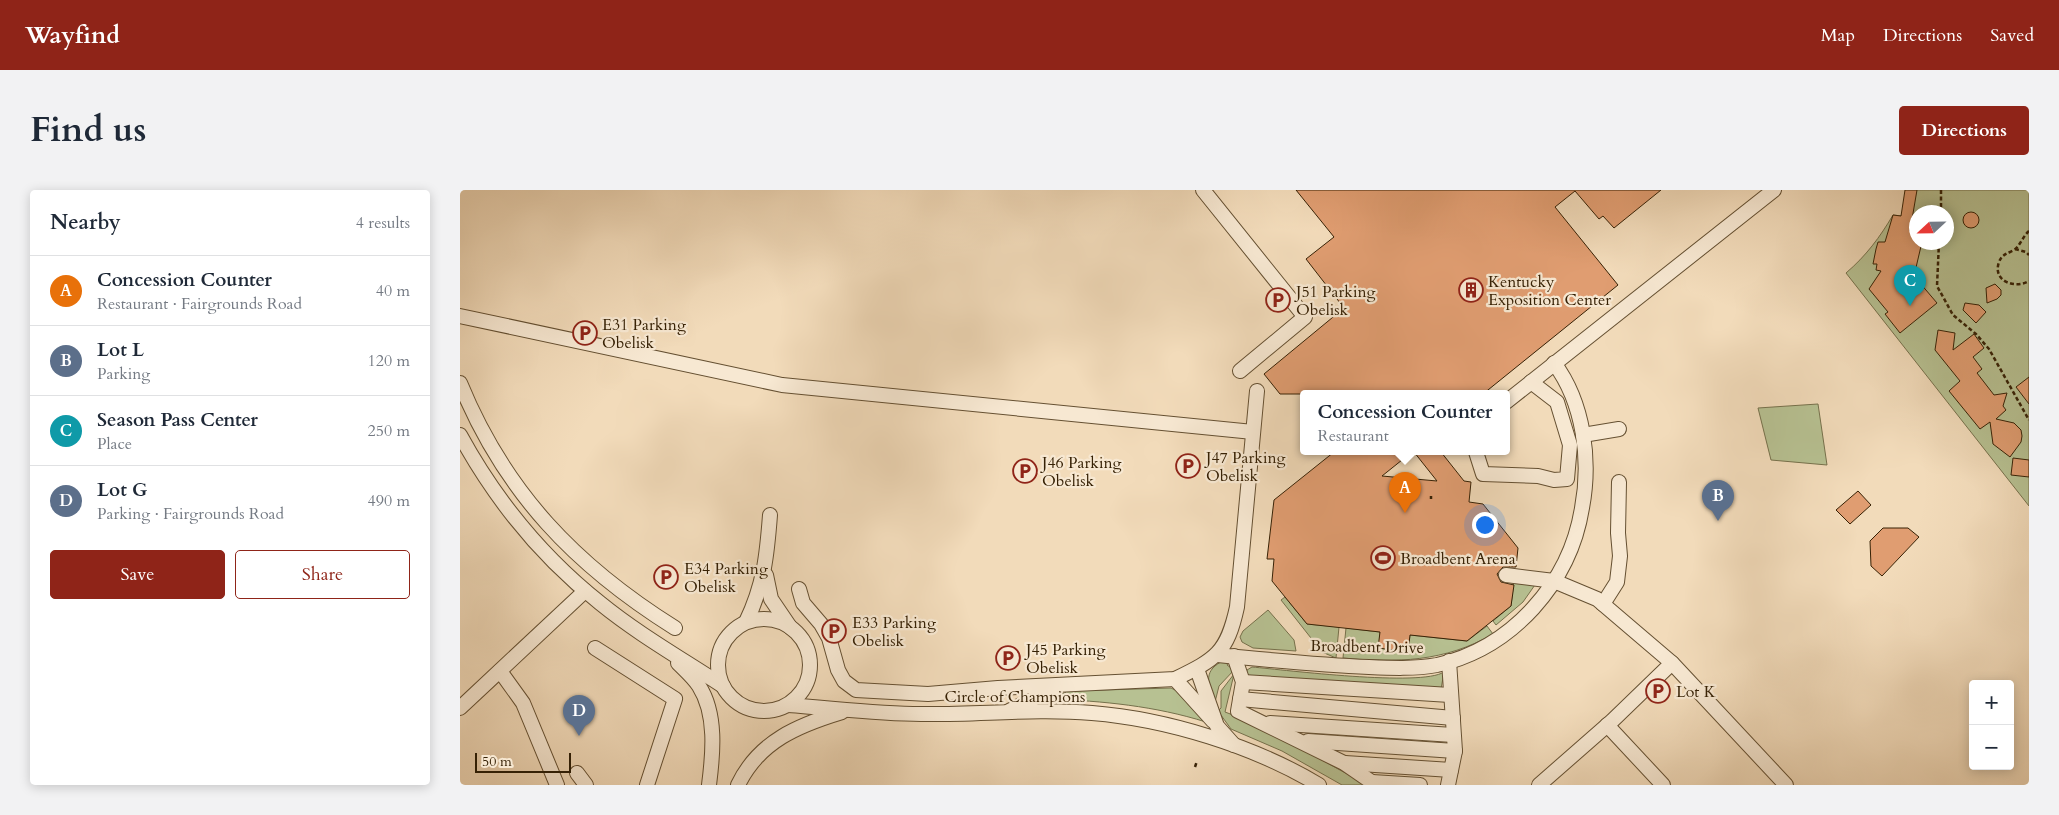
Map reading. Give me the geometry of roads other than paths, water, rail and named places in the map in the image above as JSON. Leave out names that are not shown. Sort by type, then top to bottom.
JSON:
[{"type":"street","points":[[1204,190],[1305,317],[1240,371]]},
{"type":"street","points":[[1510,399],[1774,190]]},
{"type":"street","points":[[460,316],[782,385],[1253,432]]},
{"type":"street","name":"Broadbent Drive","points":[[1218,655],[1339,666],[1397,668],[1435,665],[1484,646],[1515,627],[1537,605],[1554,581],[1568,557],[1579,529],[1586,468],[1583,435],[1564,376],[1554,363]]},
{"type":"street","points":[[1477,455],[1483,474],[1538,476],[1554,480],[1567,480],[1570,445],[1557,402],[1531,382]]},
{"type":"street","points":[[460,383],[490,444],[518,488],[563,542],[615,589],[675,628]]},
{"type":"street","points":[[799,589],[803,603],[822,624],[829,638],[838,670],[844,681],[856,690],[928,694],[1175,679],[1197,669],[1218,655],[1232,634],[1237,607],[1257,391]]},
{"type":"street","points":[[1583,435],[1619,428]]},
{"type":"street","points":[[460,435],[491,487],[518,522],[549,557],[585,591],[620,619],[723,686]]},
{"type":"street","points":[[472,455],[490,444]]},
{"type":"street","points":[[1603,604],[1617,582],[1620,556],[1618,533],[1619,482]]},
{"type":"street","points":[[765,572],[771,599],[790,627],[801,638],[808,651],[810,666],[808,682],[800,695],[788,705],[774,711],[759,711],[744,707],[731,698],[723,686],[718,671],[719,656],[729,636],[746,622],[758,599],[765,572],[770,515]]},
{"type":"street","points":[[1506,575],[1554,581],[1597,599],[1672,663],[1786,785]]},
{"type":"street","points":[[460,708],[585,591]]},
{"type":"street","points":[[746,622],[761,619],[776,620],[790,627]]},
{"type":"street","points":[[663,646],[699,685],[711,715],[709,785]]},
{"type":"street","points":[[595,648],[675,699],[647,785]]},
{"type":"street","points":[[1234,656],[1243,682],[1238,710],[1302,740],[1344,763],[1374,784],[1420,785]]},
{"type":"street","points":[[1448,785],[1455,752],[1449,661]]},
{"type":"street","points":[[1539,785],[1607,726],[1672,663]]},
{"type":"street","points":[[1197,669],[1217,726]]},
{"type":"street","points":[[500,671],[523,703],[556,785]]},
{"type":"street","points":[[1175,679],[1235,746]]},
{"type":"street","points":[[1243,682],[1450,695]]},
{"type":"street","points":[[1006,713],[1060,685]]},
{"type":"street","points":[[972,690],[972,713]]},
{"type":"street","points":[[1240,700],[1453,718]]},
{"type":"street","name":"Circle of Champions","points":[[788,705],[920,714],[1094,713],[1164,725],[1235,746],[1286,768],[1319,785]]},
{"type":"street","points":[[738,785],[754,759],[782,735],[815,720],[852,710]]},
{"type":"street","points":[[1262,722],[1453,735]]},
{"type":"street","points":[[1607,726],[1663,785]]},
{"type":"street","points":[[1302,740],[1455,752]]},
{"type":"street","points":[[1344,763],[1451,770]]},
{"type":"street","points":[[577,773],[586,785]]},
{"type":"place","name":"Kentucky Exposition Center","points":[[1471,290]]},
{"type":"place","name":"J51 Parking Obelisk","points":[[1278,300]]},
{"type":"place","name":"Season Pass Center","points":[[1910,306]]},
{"type":"place","name":"E31 Parking Obelisk","points":[[585,333]]},
{"type":"place","name":"J47 Parking Obelisk","points":[[1188,466]]},
{"type":"place","name":"J46 Parking Obelisk","points":[[1025,471]]},
{"type":"place","name":"Concession Counter","points":[[1405,513]]},
{"type":"place","name":"Lot L","points":[[1718,521]]},
{"type":"place","name":"Broadbent Arena","points":[[1383,558]]},
{"type":"place","name":"E34 Parking Obelisk","points":[[666,577]]},
{"type":"place","name":"E33 Parking Obelisk","points":[[834,631]]},
{"type":"place","name":"J45 Parking Obelisk","points":[[1008,658]]},
{"type":"place","name":"Lot K","points":[[1658,691]]},
{"type":"place","name":"Lot G","points":[[579,736]]}]
